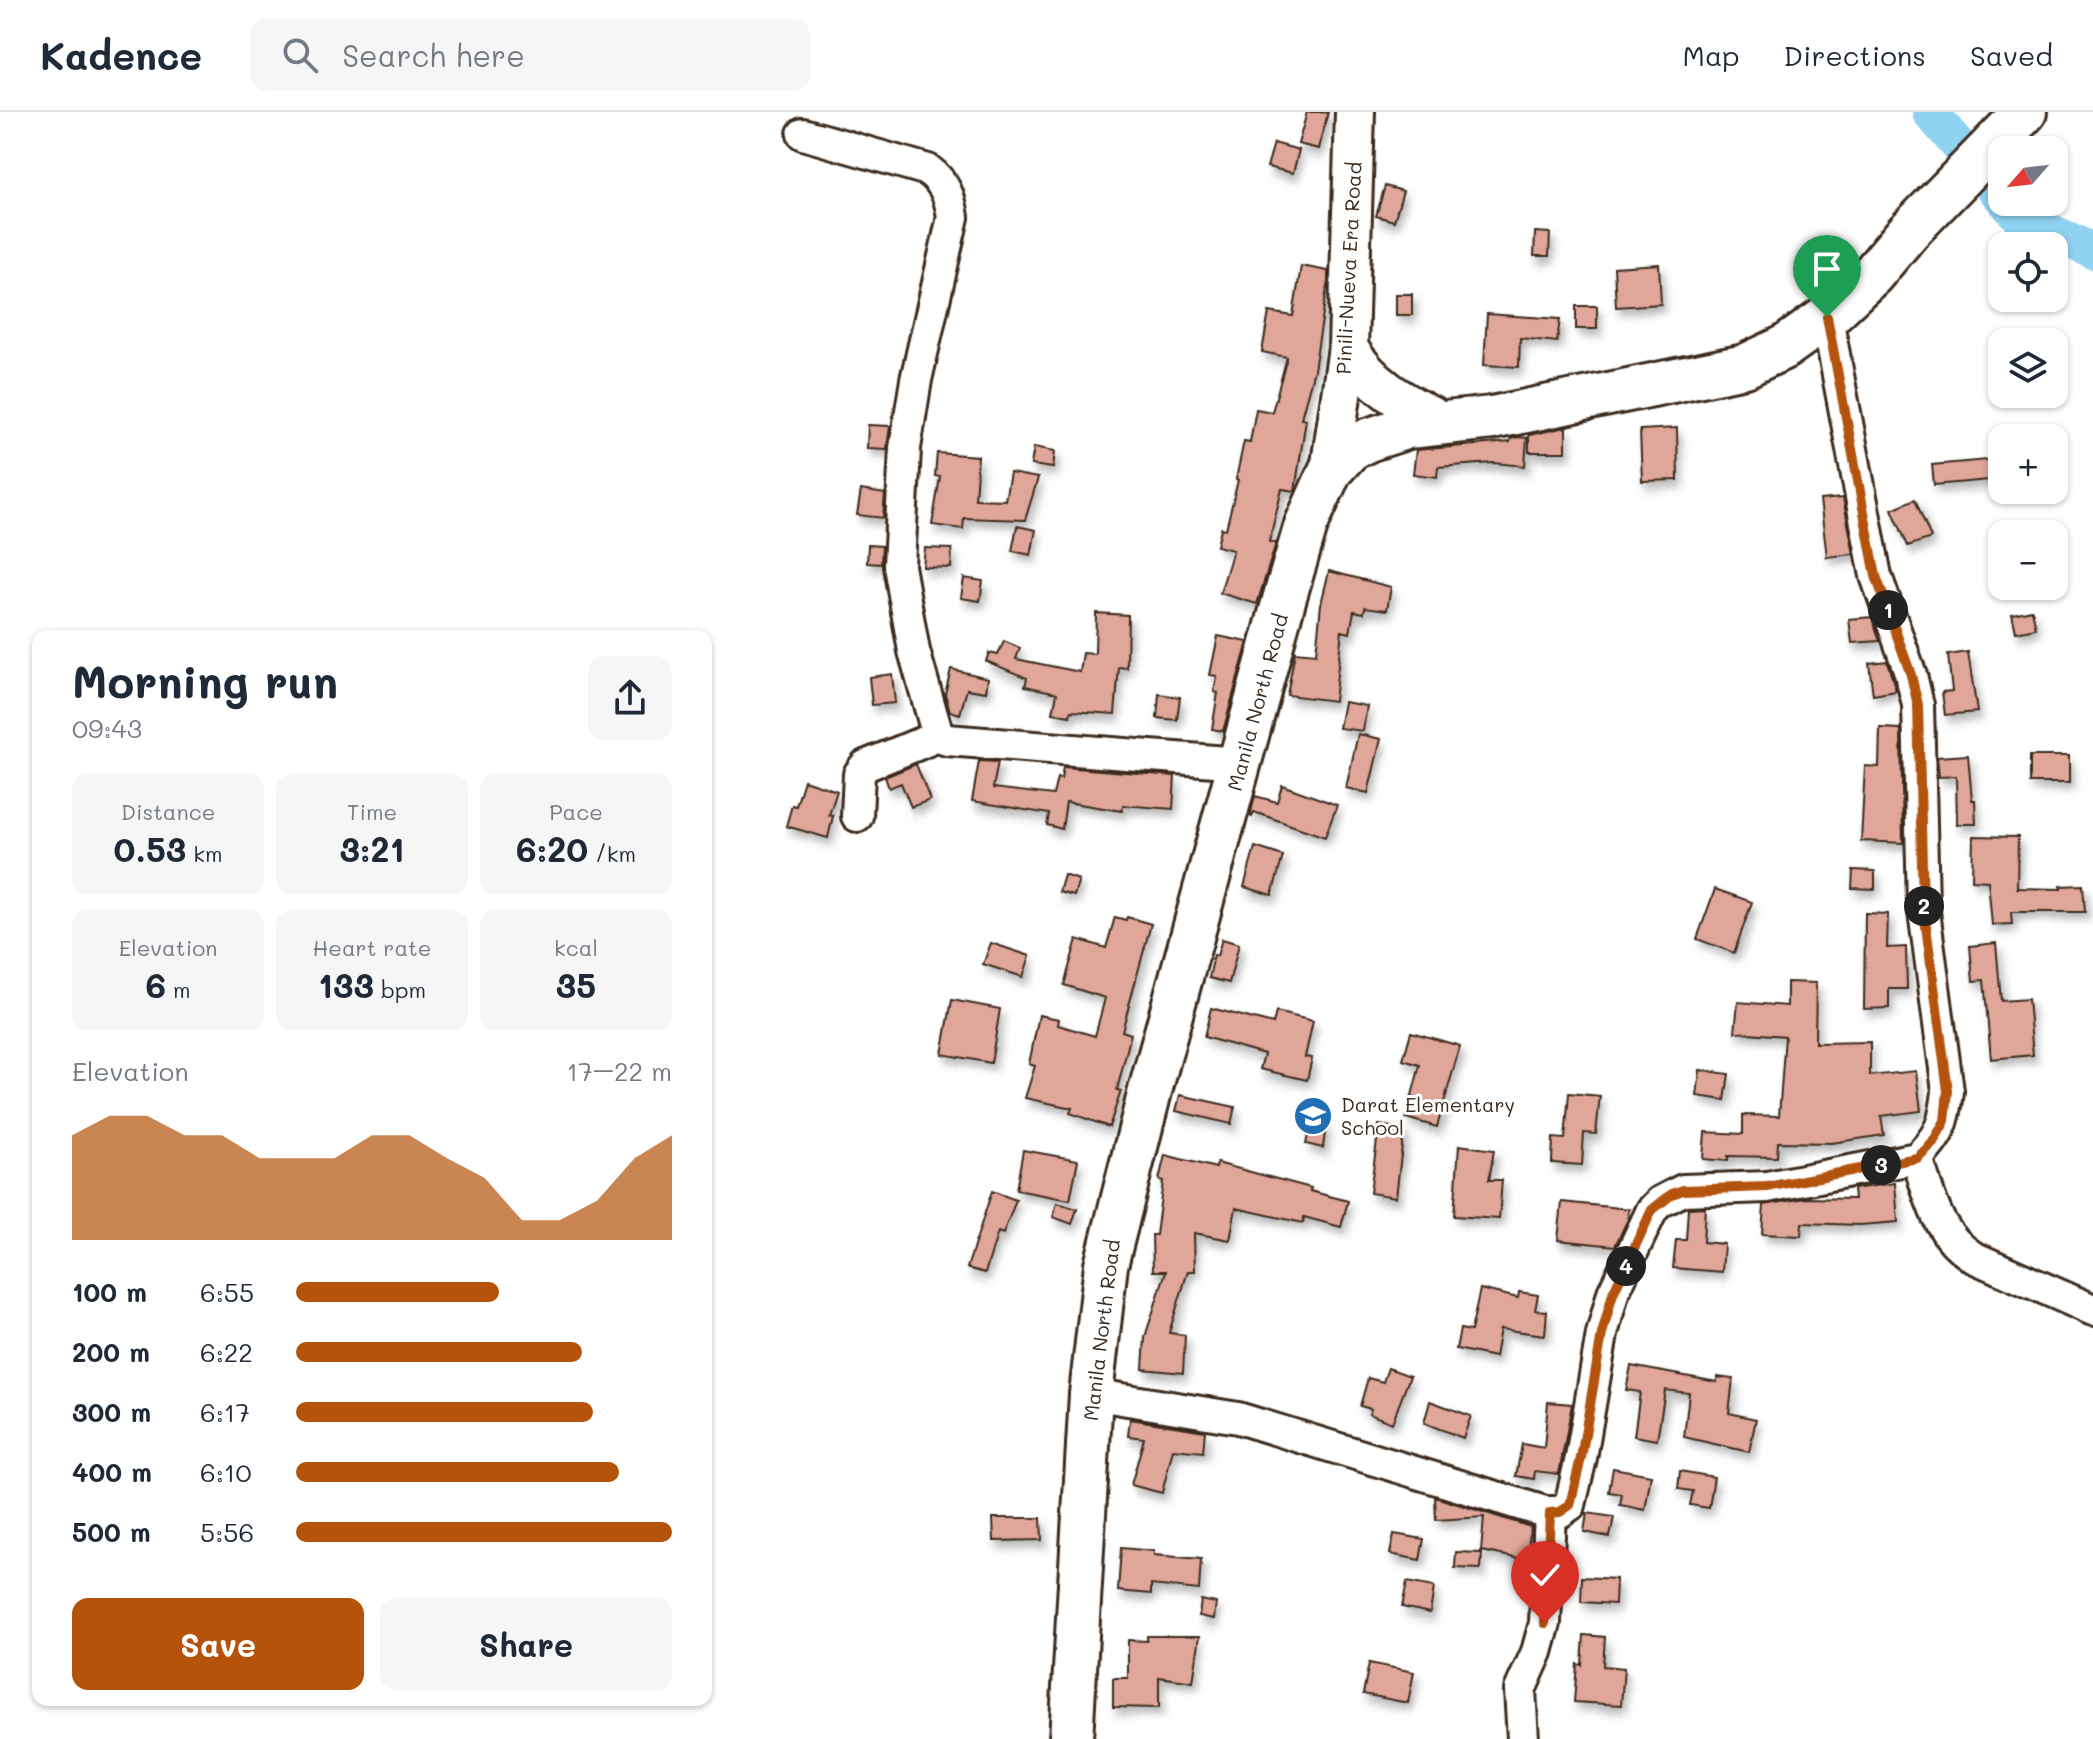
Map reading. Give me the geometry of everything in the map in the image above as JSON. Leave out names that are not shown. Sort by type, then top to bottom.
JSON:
[{"type":"highway","name":"Manila North Road","points":[[1071,1739],[1091,1394],[1106,1265],[1306,525],[1330,471],[1350,449],[1408,427],[1492,418],[1669,384],[1745,366],[1785,347],[1827,317],[1872,275],[1908,232],[2013,124]]},
{"type":"main road","name":"Pinili-Nueva Era Road","points":[[1330,471],[1348,348],[1355,112]]},
{"type":"main road","points":[[1348,348],[1375,382],[1399,400],[1441,422]]},
{"type":"street","points":[[803,134],[928,170],[940,179],[950,199],[953,217],[916,380],[905,448],[899,566],[914,651],[938,736]]},
{"type":"street","points":[[1091,1394],[1238,1418],[1550,1513],[1560,1512],[1570,1505],[1602,1334],[1613,1293],[1652,1210],[1660,1202],[1683,1190],[1767,1187],[1917,1158],[1932,1144],[1945,1121],[1948,1091],[1923,904],[1918,705],[1911,675],[1876,576],[1827,317]]},
{"type":"street","points":[[857,816],[859,774],[865,766],[938,736],[947,740],[1240,763]]},
{"type":"street","points":[[1917,1158],[1940,1222],[1959,1248],[2093,1310]]},
{"type":"street","points":[[1523,1739],[1520,1690],[1537,1652],[1545,1623],[1550,1513]]},
{"type":"building","points":[[1307,112],[1328,112],[1319,149],[1298,144]]},
{"type":"building","points":[[1274,143],[1299,150],[1293,173],[1267,167]]},
{"type":"building","points":[[1385,186],[1403,191],[1394,221],[1376,216]]},
{"type":"building","points":[[1535,232],[1550,233],[1549,256],[1534,256]]},
{"type":"building","points":[[1659,264],[1661,304],[1616,307],[1614,267]]},
{"type":"building","points":[[1301,266],[1328,271],[1328,282],[1314,370],[1301,418],[1306,419],[1295,491],[1282,489],[1269,542],[1276,543],[1257,604],[1220,593],[1233,550],[1217,546],[1221,528],[1226,529],[1244,441],[1250,442],[1256,409],[1272,412],[1287,357],[1262,352],[1269,312],[1293,316]]},
{"type":"building","points":[[1396,294],[1412,294],[1412,315],[1396,315]]},
{"type":"building","points":[[1576,306],[1597,306],[1597,329],[1576,329]]},
{"type":"building","points":[[1487,314],[1560,319],[1557,342],[1520,338],[1519,367],[1484,365]]},
{"type":"building","points":[[868,425],[890,426],[887,449],[867,448]]},
{"type":"building","points":[[1566,427],[1566,452],[1529,452],[1529,435]]},
{"type":"building","points":[[1677,428],[1678,480],[1642,481],[1640,430]]},
{"type":"building","points":[[1518,437],[1527,438],[1525,466],[1494,463],[1438,467],[1437,477],[1413,474],[1416,450],[1510,442]]},
{"type":"building","points":[[1034,447],[1055,451],[1053,468],[1031,465]]},
{"type":"building","points":[[937,453],[978,456],[975,499],[1005,500],[1010,473],[1038,478],[1025,520],[964,518],[963,529],[932,525],[940,477],[935,476]]},
{"type":"building","points":[[1988,460],[1988,480],[1934,485],[1932,465]]},
{"type":"building","points":[[861,490],[885,494],[883,518],[857,515]]},
{"type":"building","points":[[1843,498],[1854,554],[1827,557],[1820,500]]},
{"type":"building","points":[[1915,499],[1931,538],[1908,546],[1892,509]]},
{"type":"building","points":[[1017,526],[1036,530],[1031,555],[1012,551]]},
{"type":"building","points":[[868,545],[882,546],[881,564],[867,563]]},
{"type":"building","points":[[925,548],[952,549],[951,568],[923,567]]},
{"type":"building","points":[[1329,571],[1391,587],[1387,610],[1365,607],[1364,613],[1354,611],[1350,633],[1342,631],[1334,701],[1287,695],[1295,652],[1316,654],[1321,604]]},
{"type":"building","points":[[964,578],[983,581],[980,601],[961,598]]},
{"type":"building","points":[[2032,610],[2036,628],[2016,632],[2012,614]]},
{"type":"building","points":[[1096,613],[1128,615],[1127,668],[1119,667],[1115,714],[1071,711],[1070,716],[1053,713],[1057,693],[1025,686],[1027,678],[986,661],[989,653],[998,655],[1004,641],[1020,648],[1016,659],[1080,672],[1083,653],[1095,654]]},
{"type":"building","points":[[1872,617],[1880,641],[1852,643],[1849,619]]},
{"type":"building","points":[[1218,636],[1248,642],[1223,731],[1212,729],[1218,693],[1214,692],[1217,676],[1210,675]]},
{"type":"building","points":[[1968,652],[1977,712],[1945,715],[1942,692],[1952,691],[1948,655]]},
{"type":"building","points":[[1887,661],[1896,691],[1873,695],[1869,663]]},
{"type":"building","points":[[951,669],[988,678],[986,692],[967,689],[960,714],[950,711],[945,694]]},
{"type":"building","points":[[892,674],[895,703],[872,705],[869,677]]},
{"type":"building","points":[[1159,694],[1180,697],[1177,720],[1157,718]]},
{"type":"building","points":[[1344,702],[1367,706],[1363,731],[1339,728]]},
{"type":"building","points":[[1880,728],[1901,729],[1903,843],[1861,841],[1865,766],[1879,767]]},
{"type":"building","points":[[1358,734],[1381,739],[1368,793],[1346,788]]},
{"type":"building","points":[[1968,755],[1976,824],[1957,824],[1956,776],[1939,777],[1937,757]]},
{"type":"building","points":[[2030,756],[2069,756],[2069,783],[2030,783]]},
{"type":"building","points":[[979,761],[998,762],[993,788],[1053,795],[1063,767],[1175,776],[1173,809],[1123,805],[1122,811],[1066,802],[1062,829],[1047,825],[1049,814],[972,801]]},
{"type":"building","points":[[916,764],[930,800],[911,807],[901,783],[889,788],[885,777]]},
{"type":"building","points":[[804,780],[837,791],[829,815],[833,816],[828,838],[786,826]]},
{"type":"building","points":[[1282,785],[1337,805],[1325,837],[1254,812],[1250,816],[1255,796],[1277,802]]},
{"type":"building","points":[[1973,836],[2018,837],[2017,888],[2061,889],[2060,886],[2083,885],[2085,912],[2011,912],[2012,924],[1992,925],[1988,881],[1972,880]]},
{"type":"building","points":[[1255,847],[1283,856],[1272,895],[1244,887]]},
{"type":"building","points":[[1853,870],[1875,871],[1875,889],[1852,888]]},
{"type":"building","points":[[1064,875],[1079,880],[1074,896],[1059,892]]},
{"type":"building","points":[[1715,889],[1752,902],[1734,953],[1697,939]]},
{"type":"building","points":[[1865,913],[1888,914],[1887,948],[1906,947],[1907,989],[1889,989],[1889,1008],[1864,1009]]},
{"type":"building","points":[[1115,917],[1151,924],[1122,1031],[1131,1034],[1117,1090],[1121,1091],[1109,1127],[1070,1113],[1072,1108],[1025,1098],[1035,1066],[1029,1064],[1039,1015],[1059,1019],[1058,1025],[1095,1036],[1105,998],[1064,985],[1077,939],[1106,948]]},
{"type":"building","points":[[1222,939],[1239,944],[1229,983],[1209,978],[1214,955],[1217,956]]},
{"type":"building","points":[[991,943],[1030,956],[1023,977],[983,964]]},
{"type":"building","points":[[1996,943],[2001,1001],[2028,999],[2033,1055],[1991,1059],[1984,980],[1973,981],[1970,946]]},
{"type":"building","points":[[1787,982],[1816,983],[1815,1043],[1870,1042],[1870,1076],[1916,1071],[1921,1111],[1881,1116],[1884,1135],[1832,1143],[1778,1142],[1777,1157],[1728,1156],[1728,1161],[1703,1159],[1705,1132],[1743,1134],[1743,1115],[1779,1116],[1785,1036],[1735,1032],[1738,1002],[1787,1006]]},
{"type":"building","points":[[952,1000],[1000,1009],[991,1063],[942,1054]]},
{"type":"building","points":[[1211,1008],[1273,1024],[1276,1012],[1313,1021],[1305,1057],[1312,1058],[1307,1080],[1260,1069],[1264,1054],[1204,1037]]},
{"type":"building","points":[[1411,1032],[1460,1046],[1437,1127],[1406,1118],[1420,1065],[1403,1060]]},
{"type":"building","points":[[1700,1070],[1729,1074],[1725,1100],[1697,1096]]},
{"type":"building","points":[[1569,1093],[1600,1096],[1596,1134],[1584,1133],[1582,1165],[1552,1163],[1553,1138],[1565,1139]]},
{"type":"building","points":[[1180,1095],[1235,1107],[1231,1124],[1176,1111]]},
{"type":"building","points":[[1311,1122],[1326,1125],[1323,1148],[1306,1144]]},
{"type":"building","points":[[1379,1125],[1404,1129],[1396,1197],[1370,1193]]},
{"type":"building","points":[[1459,1145],[1494,1150],[1489,1180],[1502,1180],[1499,1219],[1454,1216]]},
{"type":"building","points":[[1023,1150],[1078,1160],[1070,1200],[1016,1190]]},
{"type":"building","points":[[1165,1155],[1216,1168],[1217,1163],[1348,1201],[1341,1227],[1304,1217],[1303,1223],[1236,1208],[1230,1240],[1194,1233],[1195,1271],[1188,1271],[1169,1333],[1185,1335],[1183,1373],[1143,1369],[1145,1337],[1166,1271],[1153,1271],[1152,1235],[1156,1235],[1163,1181],[1159,1180]]},
{"type":"building","points":[[1895,1183],[1898,1222],[1860,1225],[1802,1223],[1801,1236],[1762,1234],[1764,1205],[1805,1198],[1854,1199],[1853,1189]]},
{"type":"building","points":[[992,1191],[1016,1200],[1003,1234],[998,1232],[985,1273],[967,1268]]},
{"type":"building","points":[[1562,1202],[1629,1209],[1628,1219],[1615,1246],[1558,1240]]},
{"type":"building","points":[[1057,1203],[1077,1209],[1072,1224],[1053,1217]]},
{"type":"building","points":[[1705,1207],[1703,1242],[1724,1244],[1722,1272],[1673,1268],[1676,1240],[1686,1240],[1688,1208]]},
{"type":"building","points":[[1480,1289],[1518,1298],[1519,1292],[1538,1295],[1535,1310],[1547,1311],[1545,1335],[1500,1329],[1495,1357],[1456,1349],[1460,1329],[1471,1331]]},
{"type":"building","points":[[1631,1366],[1717,1382],[1717,1377],[1733,1379],[1729,1413],[1756,1419],[1749,1452],[1684,1437],[1689,1393],[1665,1390],[1657,1440],[1634,1436],[1640,1392],[1626,1390]]},
{"type":"building","points":[[1388,1368],[1410,1376],[1392,1423],[1369,1414],[1371,1409],[1360,1406],[1368,1378],[1383,1382]]},
{"type":"building","points":[[1430,1401],[1471,1416],[1463,1438],[1424,1423]]},
{"type":"building","points":[[1548,1402],[1572,1404],[1559,1474],[1535,1471],[1534,1479],[1516,1476],[1522,1444],[1544,1448]]},
{"type":"building","points":[[1130,1419],[1205,1431],[1203,1452],[1173,1449],[1162,1493],[1131,1485],[1144,1438],[1128,1436]]},
{"type":"building","points":[[1613,1468],[1651,1475],[1645,1510],[1620,1505],[1622,1494],[1609,1492]]},
{"type":"building","points":[[1680,1471],[1714,1477],[1709,1508],[1690,1505],[1693,1491],[1678,1489]]},
{"type":"building","points":[[1435,1497],[1531,1527],[1526,1560],[1481,1551],[1484,1517],[1436,1520]]},
{"type":"building","points":[[1587,1513],[1614,1517],[1610,1537],[1584,1532]]},
{"type":"building","points":[[993,1518],[1041,1518],[1042,1540],[994,1541]]},
{"type":"building","points":[[1394,1534],[1424,1539],[1420,1560],[1390,1554]]},
{"type":"building","points":[[1121,1548],[1154,1551],[1154,1555],[1201,1559],[1199,1590],[1151,1585],[1151,1594],[1118,1591]]},
{"type":"building","points":[[1456,1552],[1482,1553],[1481,1569],[1455,1568]]},
{"type":"building","points":[[1582,1577],[1616,1579],[1615,1604],[1581,1602]]},
{"type":"building","points":[[1407,1582],[1434,1587],[1430,1613],[1402,1607]]},
{"type":"building","points":[[1201,1600],[1216,1603],[1214,1619],[1199,1616]]},
{"type":"building","points":[[1584,1635],[1605,1637],[1603,1666],[1624,1668],[1621,1705],[1574,1702],[1577,1664],[1582,1665]]},
{"type":"building","points":[[1147,1636],[1200,1636],[1193,1682],[1159,1677],[1159,1708],[1113,1707],[1113,1678],[1128,1678],[1128,1640],[1147,1641]]},
{"type":"building","points":[[1369,1663],[1414,1672],[1408,1703],[1363,1694]]},
{"type":"waterway","points":[[1930,112],[1988,180]]},
{"type":"waterway","points":[[2018,216],[2093,251]]},
{"type":"place","name":"Darat Elementary School","points":[[1313,1116]]},
{"type":"route","points":[[1545,1623],[1550,1513],[1560,1512],[1570,1505],[1602,1334],[1613,1293],[1652,1210],[1672,1194],[1683,1190],[1767,1187],[1917,1158],[1932,1144],[1945,1121],[1948,1091],[1946,1063],[1923,904],[1918,705],[1911,675],[1876,576],[1827,317]]}]
